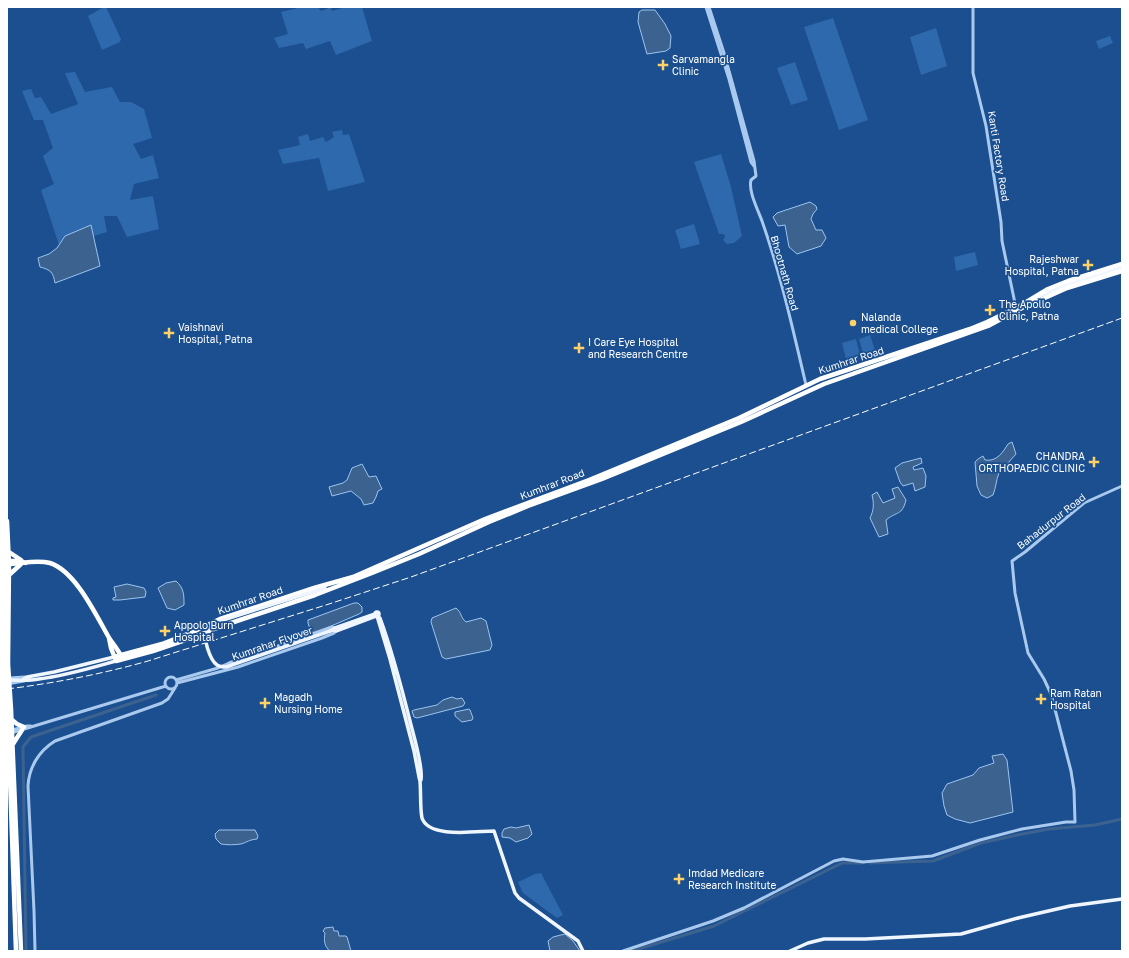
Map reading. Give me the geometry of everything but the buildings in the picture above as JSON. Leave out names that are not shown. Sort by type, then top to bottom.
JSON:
[{"type":"highway","name":"Kumhrar Road","points":[[692,439],[742,422],[824,384],[988,324],[1035,299],[1048,289],[1122,264]]},
{"type":"highway","points":[[988,324],[1035,299],[1038,301],[1066,288],[1122,272]]},
{"type":"highway","name":"Kumhrar Road","points":[[115,659],[162,644],[200,629],[220,619],[260,605],[333,585],[412,556],[455,535],[692,439],[820,379],[988,324]]},
{"type":"highway","points":[[7,521],[9,575],[8,664],[16,951]]},
{"type":"highway","points":[[8,552],[23,562]]},
{"type":"highway","points":[[9,575],[23,562]]},
{"type":"highway","points":[[8,563],[50,563],[69,575],[79,587],[121,657]]},
{"type":"highway","name":"Kumhrar Road","points":[[121,657],[153,651],[315,595],[333,585]]},
{"type":"highway","points":[[200,629],[200,635]]},
{"type":"highway","points":[[109,638],[115,659]]},
{"type":"highway","points":[[7,692],[11,719],[10,732],[13,744],[21,951]]},
{"type":"highway","points":[[11,719],[23,728],[13,744]]},
{"type":"main road","points":[[1035,299],[1069,284],[1122,268]]},
{"type":"main road","name":"Kumrahar Flyover","points":[[333,585],[223,620],[213,625],[206,631],[204,637],[213,661],[219,666],[226,667],[377,615],[395,675],[414,751],[420,781],[421,813],[425,823],[428,827],[446,832],[494,831],[515,891],[519,898],[578,941],[583,951]]},
{"type":"main road","points":[[7,679],[28,679],[115,659]]},
{"type":"main road","points":[[790,951],[808,943],[824,939],[865,939],[961,934],[1070,906],[1122,899]]},
{"type":"street","points":[[706,7],[731,84],[755,169]]},
{"type":"street","name":"Bhootnath Road","points":[[709,7],[724,53],[755,169],[756,176],[751,180],[750,185],[782,285],[806,385]]},
{"type":"street","name":"Kanti Factory Road","points":[[973,7],[973,73],[986,126],[1001,222],[1002,241],[1016,308]]},
{"type":"street","name":"Bahadurpur Road","points":[[623,951],[713,921],[744,908],[840,859],[863,862],[932,856],[980,840],[1022,829],[1075,822],[1074,790],[1071,771],[1051,694],[1044,679],[1028,653],[1015,593],[1012,561],[1084,503],[1122,486]]},
{"type":"street","points":[[166,686],[168,678],[171,677],[177,681],[238,667],[334,633],[332,627],[218,668],[177,681]]},
{"type":"street","points":[[7,679],[28,679]]},
{"type":"street","points":[[7,684],[28,679]]},
{"type":"street","points":[[35,951],[28,786],[32,767],[46,747],[55,741],[162,703],[168,699],[175,688],[177,681]]},
{"type":"street","points":[[10,732],[166,686],[170,689],[175,688]]},
{"type":"shaded area","points":[[106,7],[121,39],[120,42],[102,50],[88,16]]},
{"type":"shaded area","points":[[302,7],[318,7],[321,11],[331,7],[332,11],[346,7],[362,7],[372,41],[336,55],[330,41],[306,49],[303,43],[279,48],[274,38],[288,34],[281,12]]},
{"type":"shaded area","points":[[642,10],[655,10],[665,24],[671,36],[670,48],[666,51],[647,54],[638,22],[639,12]]},
{"type":"shaded area","points":[[833,18],[868,120],[839,130],[804,27]]},
{"type":"shaded area","points":[[936,28],[947,66],[921,75],[910,37]]},
{"type":"shaded area","points":[[1110,36],[1113,43],[1099,49],[1096,41]]},
{"type":"shaded area","points":[[795,62],[808,100],[791,105],[777,68]]},
{"type":"shaded area","points":[[75,72],[85,92],[112,87],[120,102],[131,102],[144,109],[152,138],[133,144],[141,159],[153,155],[159,178],[134,184],[130,200],[153,196],[159,229],[127,237],[117,216],[104,216],[107,232],[93,236],[91,225],[65,236],[59,245],[41,190],[54,184],[43,156],[53,148],[43,120],[34,120],[22,91],[31,89],[35,98],[41,97],[51,114],[78,104],[65,73]]},
{"type":"shaded area","points":[[342,130],[343,135],[349,134],[365,182],[328,191],[319,158],[283,164],[278,150],[300,145],[298,137],[308,134],[310,141],[323,137],[326,142],[334,137],[332,132]]},
{"type":"shaded area","points":[[721,154],[731,187],[742,236],[734,243],[727,244],[723,240],[725,237],[724,234],[719,234],[694,162]]},
{"type":"shaded area","points":[[810,202],[816,206],[817,209],[811,219],[816,230],[822,230],[826,238],[821,246],[797,254],[789,247],[785,225],[778,226],[773,217],[777,213]]},
{"type":"shaded area","points":[[694,224],[700,244],[681,249],[675,230]]},
{"type":"shaded area","points":[[91,225],[100,266],[55,283],[51,272],[40,267],[38,258],[49,254],[57,248],[65,236]]},
{"type":"shaded area","points":[[975,252],[978,265],[956,271],[954,257]]},
{"type":"shaded area","points":[[870,335],[877,356],[865,360],[859,339]]},
{"type":"shaded area","points":[[856,339],[860,355],[846,359],[842,343]]},
{"type":"shaded area","points":[[1012,442],[1016,454],[999,473],[993,495],[987,498],[981,495],[977,486],[975,462],[983,456],[985,460],[996,458],[1002,453],[1008,444]]},
{"type":"shaded area","points":[[921,458],[922,463],[913,467],[914,470],[923,468],[926,476],[925,487],[915,491],[913,483],[903,486],[895,468],[902,463]]},
{"type":"shaded area","points":[[362,464],[369,477],[376,476],[382,489],[378,491],[373,503],[364,505],[361,499],[351,491],[332,496],[329,487],[343,483],[347,480],[352,468]]},
{"type":"shaded area","points":[[898,487],[906,500],[903,509],[886,520],[888,534],[879,537],[870,518],[873,506],[872,495],[877,492],[883,503],[895,498],[892,489]]},
{"type":"shaded area","points":[[176,581],[181,586],[183,592],[184,605],[175,610],[167,608],[158,588],[166,583]]},
{"type":"shaded area","points":[[127,584],[144,588],[146,592],[145,597],[113,600],[113,598],[116,597],[114,587]]},
{"type":"shaded area","points":[[354,603],[358,603],[362,607],[362,612],[315,633],[311,632],[308,620]]},
{"type":"shaded area","points":[[456,608],[466,622],[481,618],[486,621],[492,645],[490,650],[446,659],[442,657],[431,622],[432,618]]},
{"type":"shaded area","points":[[452,697],[457,699],[462,698],[465,703],[463,706],[417,718],[414,717],[412,711],[437,705],[443,700]]},
{"type":"shaded area","points":[[469,709],[473,718],[472,720],[462,722],[455,716],[455,712]]},
{"type":"shaded area","points":[[1003,754],[1007,760],[1013,812],[970,823],[947,815],[942,793],[947,784],[973,775],[979,768],[994,763],[992,756]]},
{"type":"shaded area","points":[[529,825],[532,834],[528,838],[516,842],[510,838],[502,837],[504,829]]},
{"type":"shaded area","points":[[219,830],[255,830],[258,836],[257,839],[241,844],[221,844],[216,839],[215,834]]},
{"type":"shaded area","points":[[541,873],[563,915],[557,918],[523,893],[518,882],[535,874]]},
{"type":"shaded area","points":[[333,927],[334,931],[338,931],[339,936],[347,937],[351,951],[329,951],[325,944],[325,933],[323,931],[325,928]]},
{"type":"shaded area","points":[[565,934],[573,941],[580,951],[550,951],[548,941],[553,937]]},
{"type":"waterway","points":[[26,951],[23,747],[31,737],[156,695]]},
{"type":"waterway","points":[[870,863],[933,861],[981,843],[1049,829],[1095,825],[1122,819]]},
{"type":"waterway","points":[[632,951],[714,926],[842,863],[862,863]]},
{"type":"railway","points":[[7,689],[78,678],[148,661],[411,577],[1122,318]]},
{"type":"place","name":"Sarvamangla Clinic","points":[[663,65]]},
{"type":"place","name":"Rajeshwar Hospital, Patna","points":[[1088,265]]},
{"type":"place","name":"The Apollo Clinic, Patna","points":[[990,310]]},
{"type":"place","name":"Nalanda medical College","points":[[853,323]]},
{"type":"place","name":"Vaishnavi Hospital, Patna","points":[[169,333]]},
{"type":"place","name":"I Care Eye Hospital and Research Centre","points":[[579,348]]},
{"type":"place","name":"CHANDRA ORTHOPAEDIC CLINIC","points":[[1094,462]]},
{"type":"place","name":"Appolo Burn Hospital","points":[[165,631]]},
{"type":"place","name":"Ram Ratan Hospital","points":[[1041,699]]},
{"type":"place","name":"Magadh Nursing Home","points":[[265,703]]},
{"type":"place","name":"Imdad Medicare Research Institute","points":[[679,879]]}]
